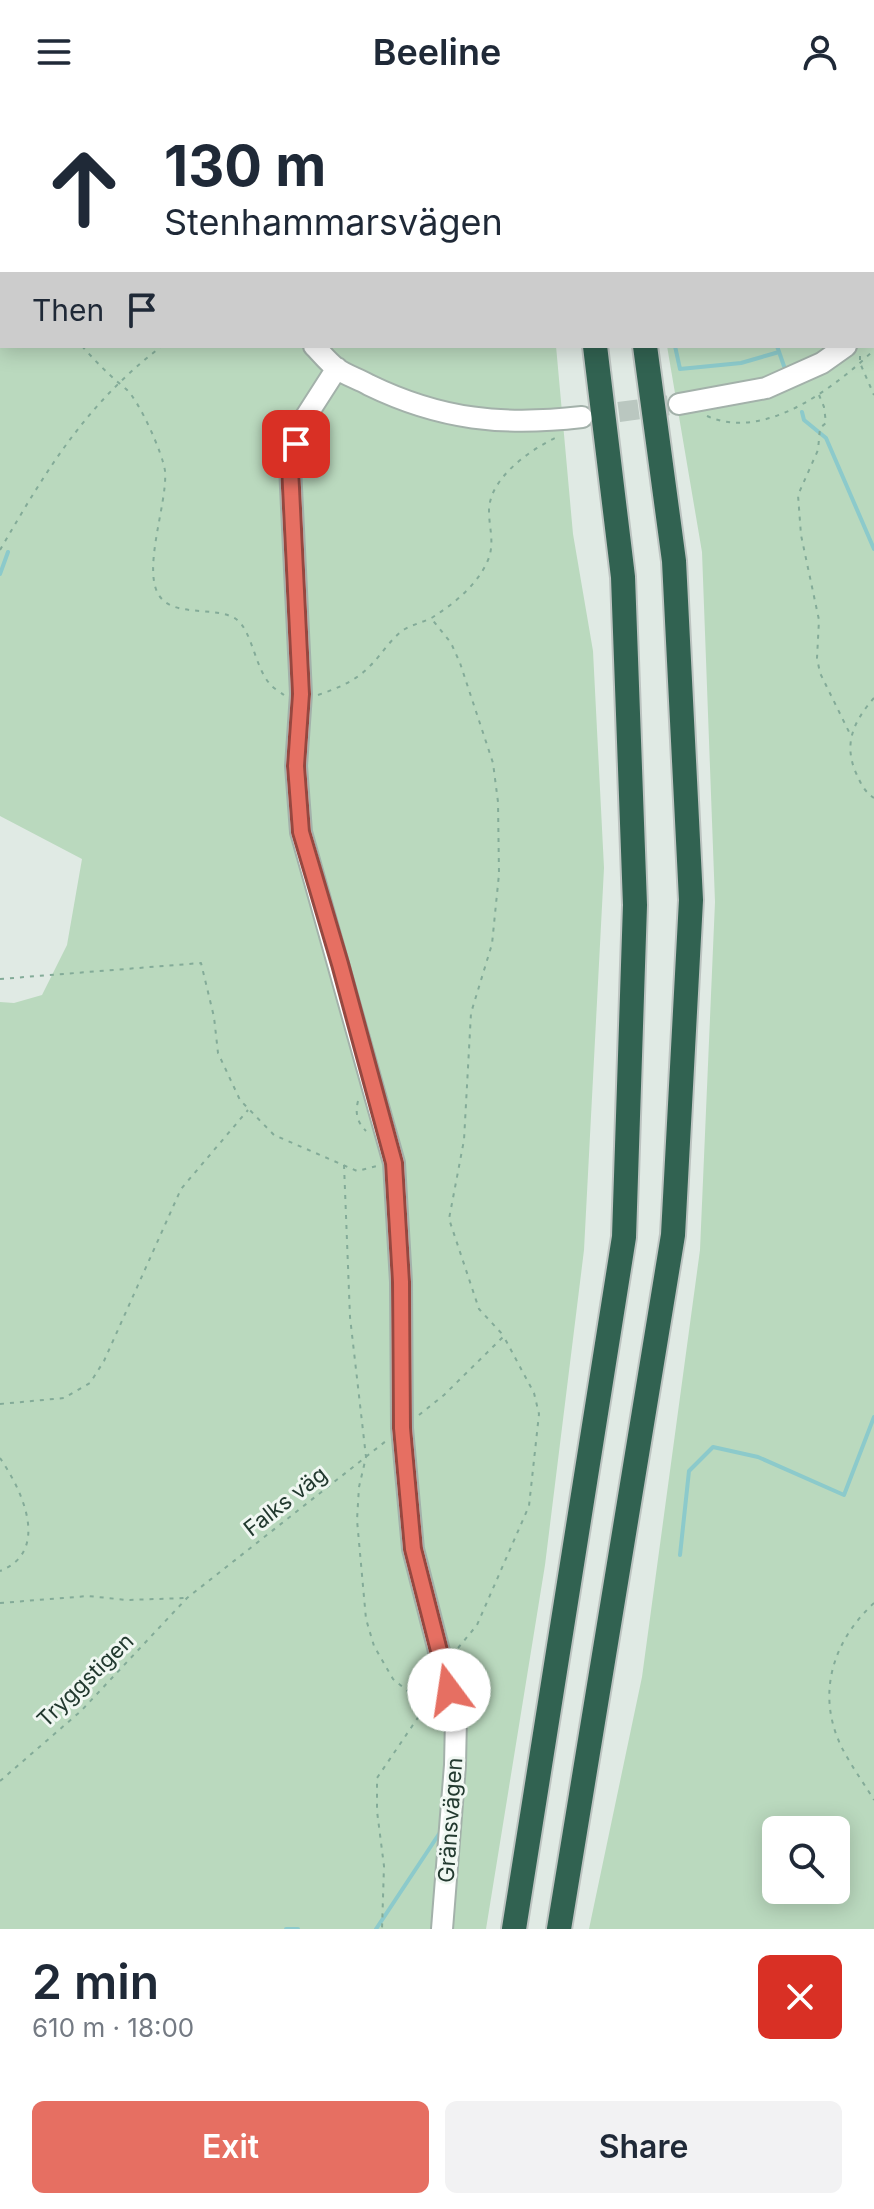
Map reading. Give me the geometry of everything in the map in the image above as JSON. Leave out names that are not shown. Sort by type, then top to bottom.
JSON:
[{"type":"highway","points":[[514,1929],[624,1237],[635,905],[623,577],[595,348]]},
{"type":"highway","points":[[559,1929],[673,1235],[691,900],[674,561],[645,348]]},
{"type":"street","points":[[316,348],[337,368],[399,399],[441,413],[499,422],[582,417]]},
{"type":"street","points":[[679,404],[766,388],[822,363],[843,348]]},
{"type":"street","name":"Gränsvägen","points":[[337,368],[303,421],[290,467],[301,694],[296,766],[301,832],[394,1163],[401,1282],[402,1428],[413,1549],[456,1718],[442,1929]]},
{"type":"path","points":[[0,550],[48,466],[89,412],[160,348]]},
{"type":"path","points":[[705,415],[722,423],[746,424],[790,410],[819,395],[874,350]]},
{"type":"path","points":[[860,363],[874,395]]},
{"type":"path","points":[[819,395],[826,423],[820,428],[818,450],[798,495],[801,535],[819,620],[817,658],[820,673],[851,736]]},
{"type":"path","points":[[431,618],[451,643],[460,663],[493,763],[498,802],[499,874],[492,944],[471,1013],[464,1140],[449,1219],[479,1309],[504,1336],[534,1393],[539,1414],[529,1506],[477,1625],[453,1655]]},
{"type":"path","points":[[874,698],[862,712],[851,736],[849,757],[864,791],[874,798]]},
{"type":"path","points":[[0,979],[201,963],[214,1017],[218,1053],[240,1100],[248,1109],[274,1135],[357,1171],[394,1163]]},
{"type":"path","points":[[0,1404],[64,1398],[90,1383],[104,1361],[181,1189],[248,1109]]},
{"type":"path","points":[[344,1165],[350,1317],[366,1457],[359,1487],[357,1520],[366,1619],[374,1646],[393,1679],[410,1693],[419,1716],[377,1778],[377,1811],[384,1866],[382,1929]]},
{"type":"path","name":"Falks väg","points":[[187,1598],[444,1395],[504,1336]]},
{"type":"path","points":[[0,1458],[14,1479],[25,1509],[29,1541],[21,1559],[0,1571]]},
{"type":"path","points":[[0,1603],[88,1596],[127,1600],[187,1598]]},
{"type":"path","name":"Tryggstigen","points":[[0,1781],[81,1711],[187,1598]]},
{"type":"path","points":[[874,1603],[841,1642],[829,1682],[830,1715],[841,1745],[874,1800]]},
{"type":"green space","points":[[0,348],[556,348],[573,534],[593,651],[604,868],[584,1250],[545,1565],[486,1929],[0,1929],[0,1002],[14,1003],[42,995],[67,945],[82,859],[0,816]]},
{"type":"green space","points":[[667,348],[874,348],[874,1929],[589,1929],[642,1677],[700,1250],[715,902],[702,552]]},
{"type":"waterway","points":[[675,348],[680,369],[741,363],[779,352]]},
{"type":"waterway","points":[[778,348],[785,369]]},
{"type":"waterway","points":[[802,412],[804,420],[826,438],[874,549]]},
{"type":"waterway","points":[[0,574],[8,552]]},
{"type":"waterway","points":[[680,1555],[689,1471],[713,1447],[758,1457],[844,1495],[874,1417]]},
{"type":"waterway","points":[[376,1929],[441,1831]]},
{"type":"waterway","points":[[286,1929],[298,1929]]},
{"type":"tunnel","points":[[589,416],[679,404]]},
{"type":"route","points":[[296,444],[290,467],[301,694],[296,766],[301,832],[394,1163],[401,1282],[402,1428],[413,1549],[449,1690]]}]
